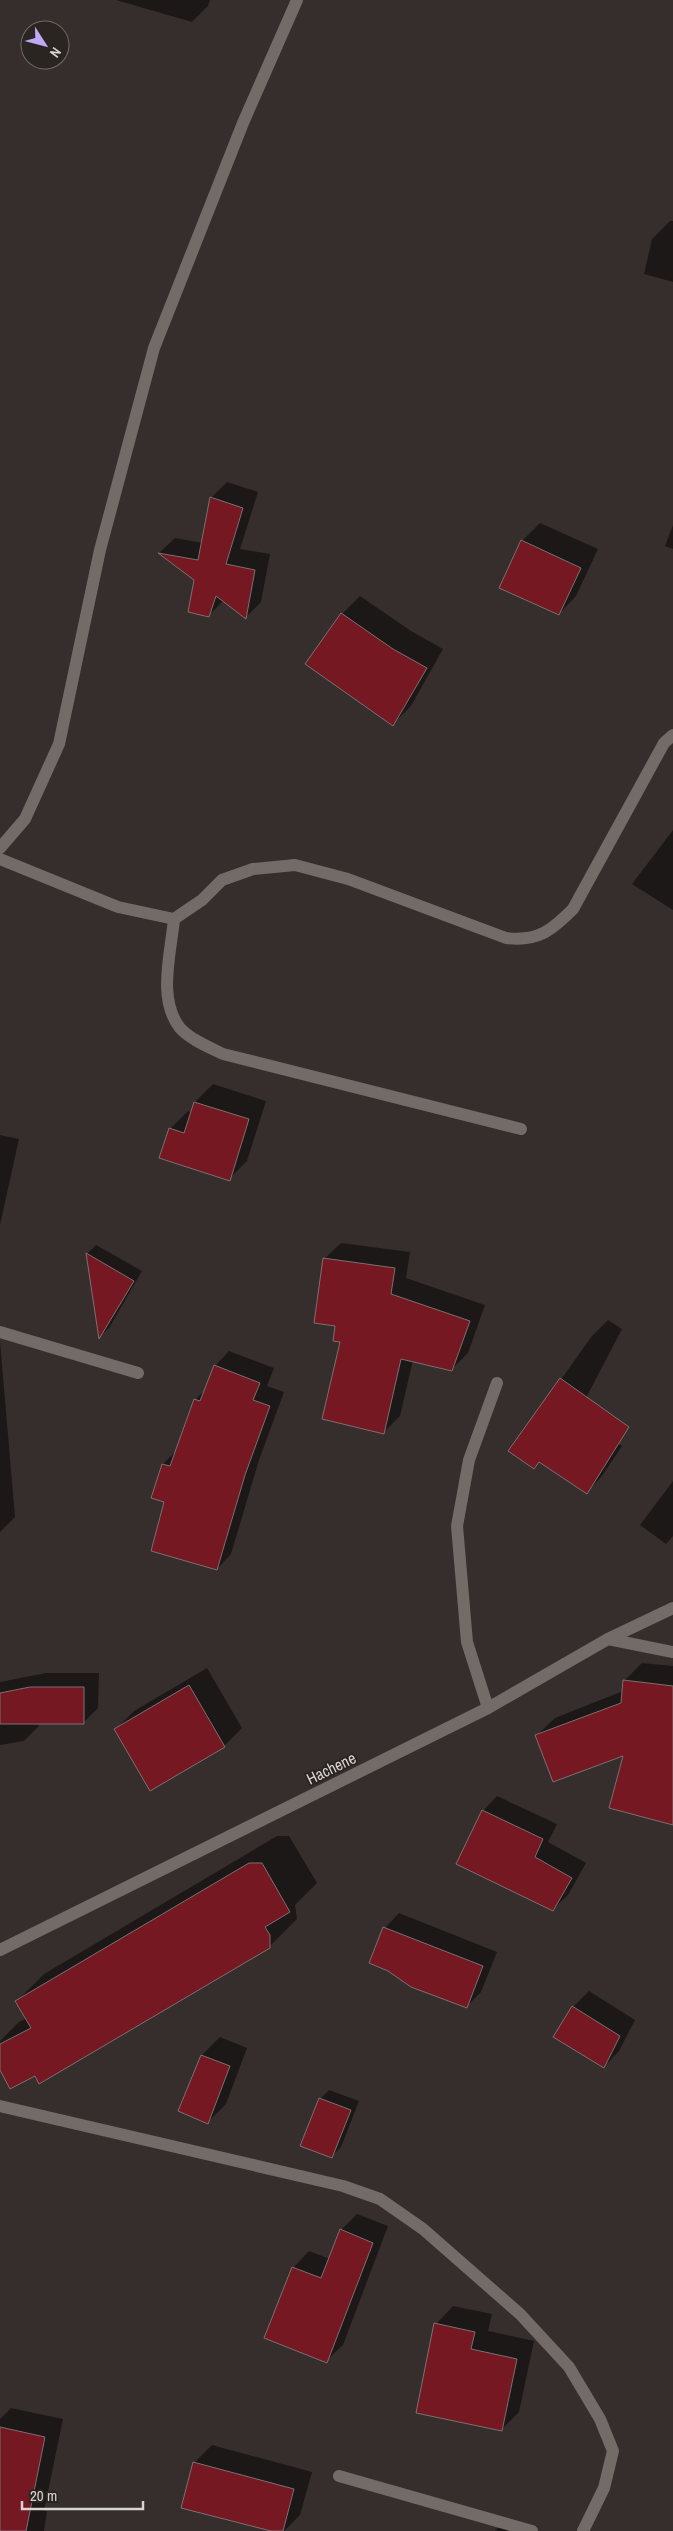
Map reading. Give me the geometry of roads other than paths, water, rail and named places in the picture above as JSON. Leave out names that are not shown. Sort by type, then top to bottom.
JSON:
[{"type":"street","points":[[0,848],[25,819],[60,744],[100,550],[154,348],[243,123],[297,0]]},
{"type":"street","points":[[0,859],[118,906],[174,919],[202,900],[222,880],[253,868],[295,865],[348,879],[506,938],[520,940],[535,937],[554,928],[573,909],[664,743],[673,735]]},
{"type":"street","points":[[174,919],[167,997],[181,1028],[198,1041],[223,1054],[521,1130]]},
{"type":"street","points":[[0,1332],[138,1373]]},
{"type":"street","points":[[488,1708],[467,1642],[457,1526],[468,1460],[498,1383]]},
{"type":"street","name":"Hachene","points":[[0,1950],[488,1708],[608,1639],[673,1608]]},
{"type":"street","points":[[608,1639],[673,1652]]},
{"type":"street","points":[[0,2106],[343,2186],[380,2199],[423,2230],[520,2314],[569,2367],[600,2419],[613,2451],[604,2488],[583,2531]]},
{"type":"street","points":[[339,2476],[532,2531]]}]
